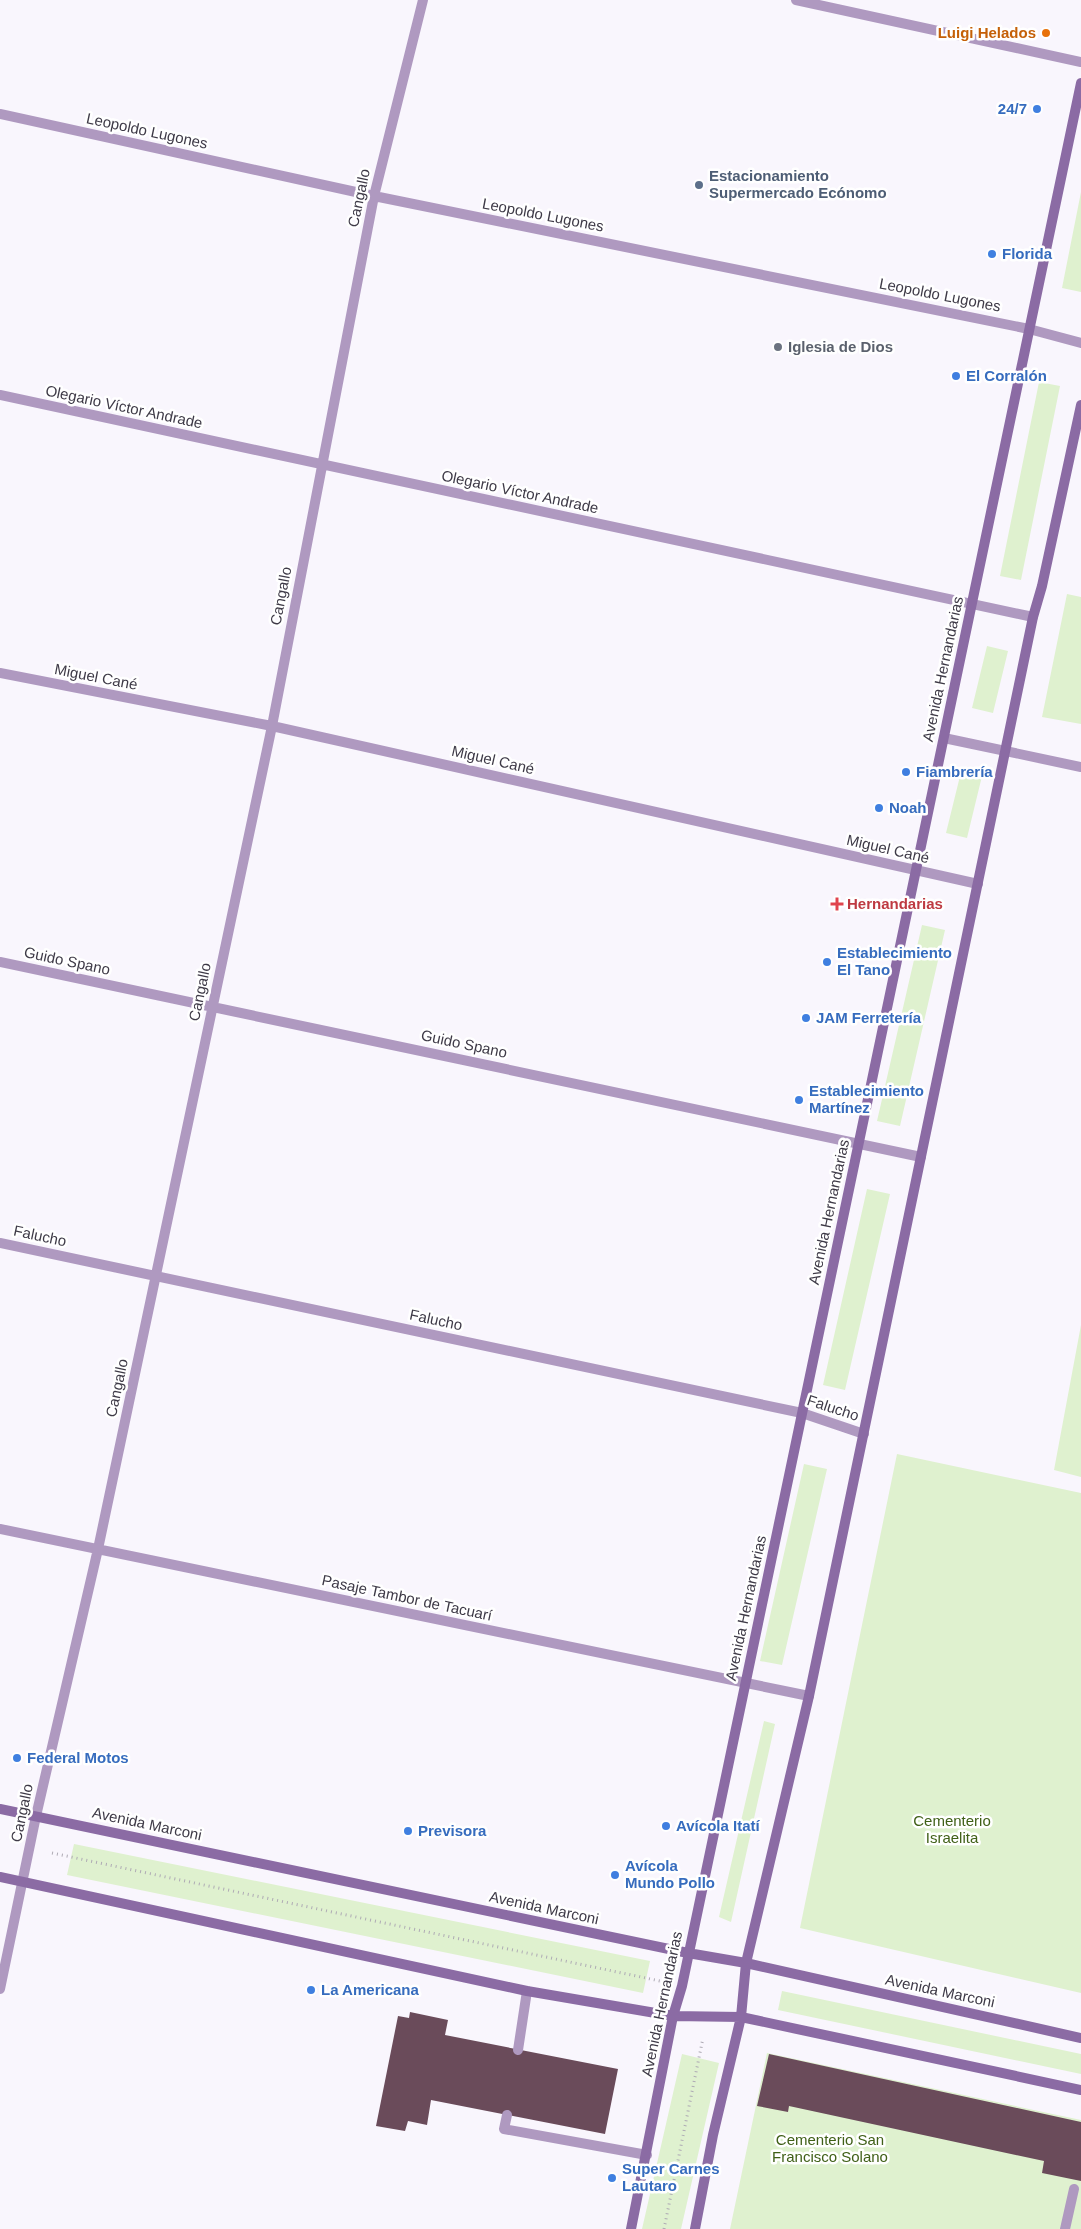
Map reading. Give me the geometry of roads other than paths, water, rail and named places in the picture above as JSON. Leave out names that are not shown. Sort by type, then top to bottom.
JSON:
[{"type":"main road","name":"Avenida Hernandarias","points":[[631,2229],[674,2016],[746,1683],[1081,83]]},
{"type":"main road","points":[[695,2229],[713,2135],[740,2016],[746,1963],[809,1696],[1033,617],[1042,586],[1081,405]]},
{"type":"main road","name":"Avenida Marconi","points":[[0,1809],[688,1953],[746,1963],[1081,2038]]},
{"type":"main road","points":[[0,1877],[528,1991],[674,2016],[740,2016],[1081,2090]]},
{"type":"street","name":"Cangallo","points":[[0,1989],[36,1816],[98,1549],[272,726],[374,196],[423,0]]},
{"type":"street","points":[[796,0],[1081,62]]},
{"type":"street","name":"Leopoldo Lugones","points":[[0,114],[374,196],[1029,329],[1081,344]]},
{"type":"street","name":"Olegario Víctor Andrade","points":[[0,395],[1033,617]]},
{"type":"street","name":"Miguel Cané","points":[[0,673],[272,726],[978,884]]},
{"type":"street","points":[[944,738],[1081,767]]},
{"type":"street","name":"Guido Spano","points":[[0,962],[921,1157]]},
{"type":"street","name":"Falucho","points":[[0,1243],[802,1413],[864,1434]]},
{"type":"street","name":"Pasaje Tambor de Tacuarí","points":[[0,1528],[809,1696]]},
{"type":"street","points":[[518,2050],[528,1991]]},
{"type":"street","points":[[507,2115],[504,2129],[647,2155]]},
{"type":"street","points":[[1066,2229],[1074,2189]]},
{"type":"place","name":"Luigi Helados","points":[[1046,33]]},
{"type":"place","name":"24/7","points":[[1037,109]]},
{"type":"place","name":"Estacionamiento Supermercado Ecónomo","points":[[699,185]]},
{"type":"place","name":"Florida","points":[[992,254]]},
{"type":"place","name":"Iglesia de Dios","points":[[778,347]]},
{"type":"place","name":"El Corralón","points":[[956,376]]},
{"type":"place","name":"Fiambrería","points":[[906,772]]},
{"type":"place","name":"Noah","points":[[879,808]]},
{"type":"place","name":"Hernandarias","points":[[837,904]]},
{"type":"place","name":"Establecimiento El Tano","points":[[827,962]]},
{"type":"place","name":"JAM Ferretería","points":[[806,1018]]},
{"type":"place","name":"Establecimiento Martínez","points":[[799,1100]]},
{"type":"place","name":"Federal Motos","points":[[17,1758]]},
{"type":"place","name":"Avícola Itatí","points":[[666,1826]]},
{"type":"place","name":"Previsora","points":[[408,1831]]},
{"type":"place","name":"Avícola Mundo Pollo","points":[[615,1875]]},
{"type":"place","name":"La Americana","points":[[311,1990]]},
{"type":"place","name":"Super Carnes Lautaro","points":[[612,2178]]},
{"type":"park label","name":"Cementerio Israelita","points":[[952,1830]]},
{"type":"park label","name":"Cementerio San Francisco Solano","points":[[830,2148]]}]
